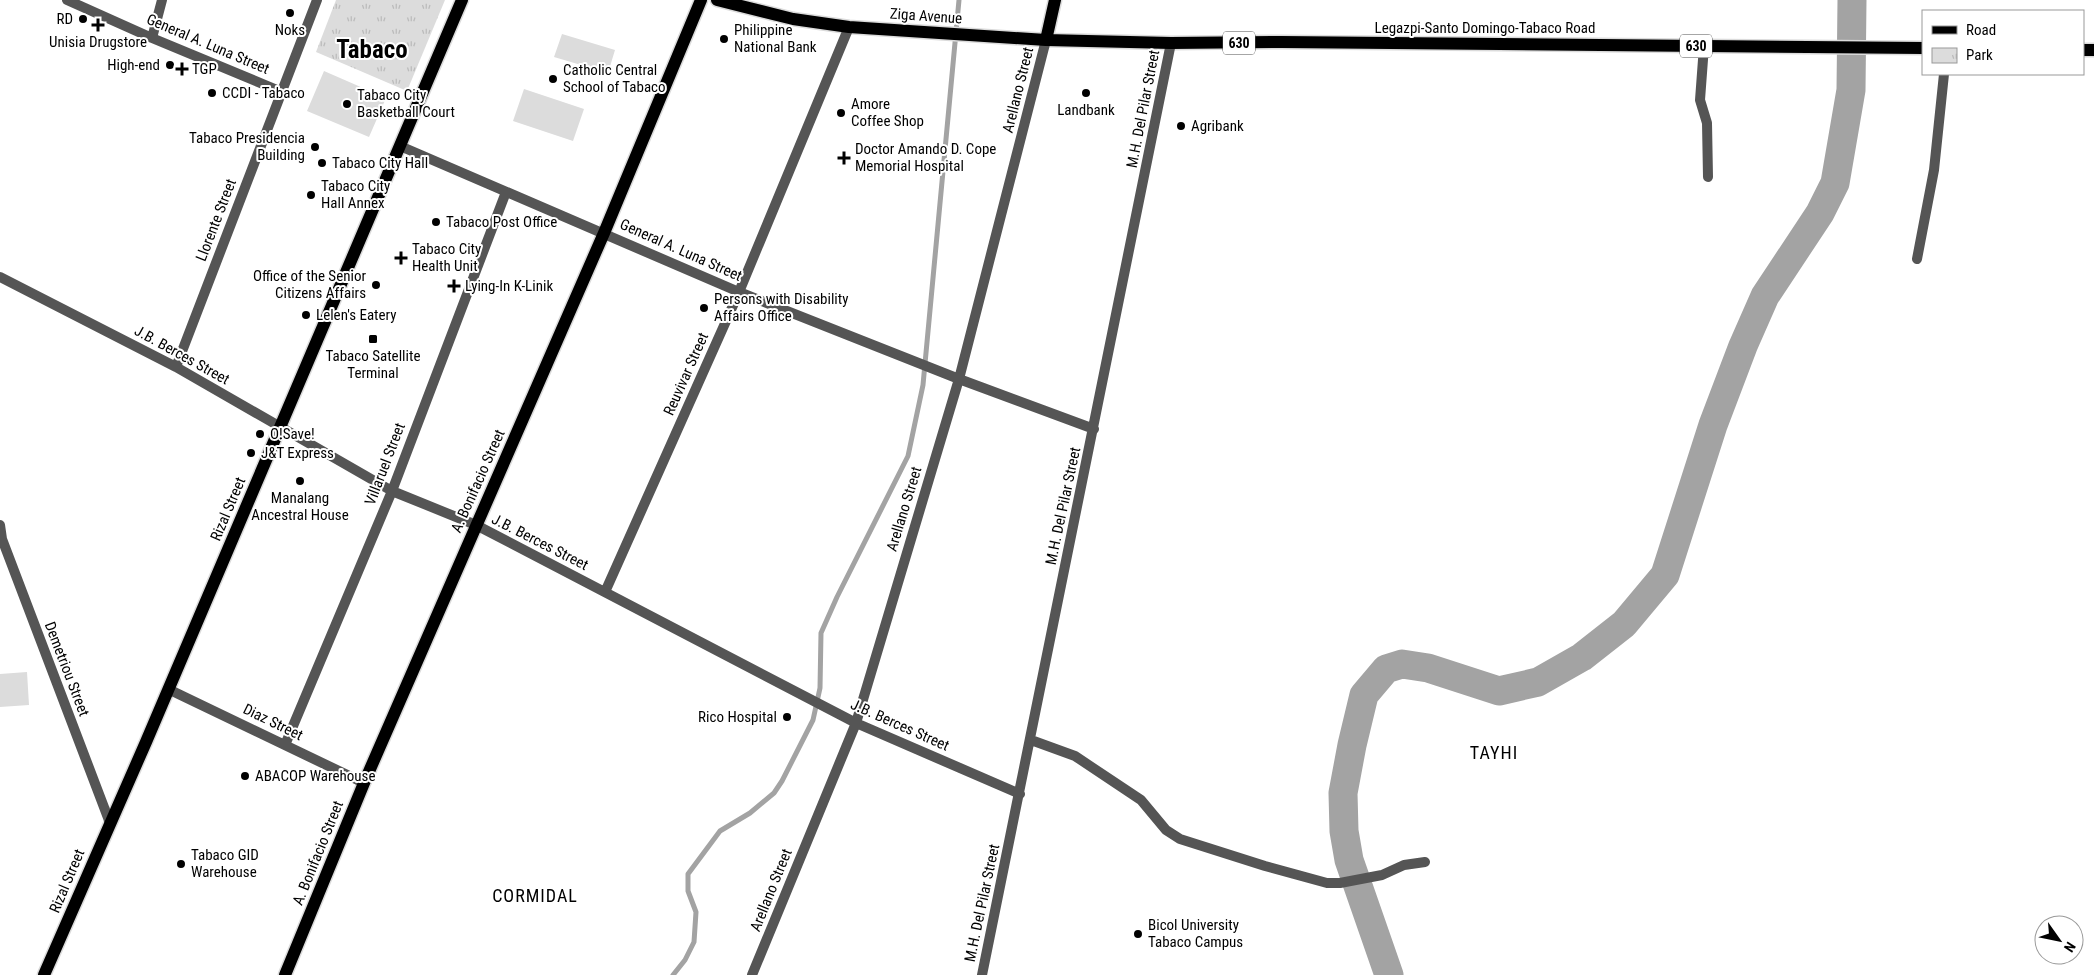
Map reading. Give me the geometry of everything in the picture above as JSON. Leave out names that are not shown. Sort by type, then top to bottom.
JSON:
[{"type":"main road","name":"Rizal Street","points":[[44,975],[462,0]]},
{"type":"main road","name":"A. Bonifacio Street","points":[[285,975],[364,782],[604,233],[701,0]]},
{"type":"main road","name":"Ziga Avenue","points":[[717,0],[793,18],[849,27],[1046,40]]},
{"type":"main road","points":[[1046,40],[1055,0]]},
{"type":"main road","name":"Legazpi-Santo Domingo-Tabaco Road","points":[[1046,40],[1171,43],[1282,42],[1922,48]]},
{"type":"street","name":"General A. Luna Street","points":[[67,0],[282,92]]},
{"type":"street","points":[[152,38],[162,0]]},
{"type":"street","name":"Llorente Street","points":[[176,367],[317,0]]},
{"type":"street","name":"Reuvivar Street","points":[[604,592],[739,292],[849,27]]},
{"type":"street","name":"Arellano Street","points":[[752,975],[856,723],[959,379],[1046,40]]},
{"type":"street","name":"M.H. Del Pilar Street","points":[[982,975],[1171,43]]},
{"type":"street","points":[[1704,46],[1700,100],[1707,123],[1708,177]]},
{"type":"street","points":[[1917,259],[1934,170],[1944,75]]},
{"type":"street","name":"General A. Luna Street","points":[[400,146],[739,292],[959,379],[1094,429]]},
{"type":"street","name":"Villaruel Street","points":[[285,745],[392,491],[506,192]]},
{"type":"street","name":"J.B. Berces Street","points":[[0,277],[176,367],[392,491],[476,525],[856,723],[1020,794]]},
{"type":"street","name":"Demetriou Street","points":[[0,525],[1,539],[110,823]]},
{"type":"street","name":"Diaz Street","points":[[168,689],[364,782]]},
{"type":"street","points":[[1031,740],[1075,756],[1141,800],[1166,830],[1180,839],[1265,866],[1327,883],[1340,883],[1382,875],[1404,865],[1425,862]]},
{"type":"green space","points":[[336,0],[445,0],[407,91],[316,52]]},
{"type":"green space","points":[[562,34],[615,50],[608,73],[554,57]]},
{"type":"green space","name":"Tabaco City Basketball Court","points":[[324,71],[386,98],[369,137],[307,111]]},
{"type":"green space","points":[[524,89],[584,109],[573,141],[513,121]]},
{"type":"green space","points":[[27,672],[29,705],[0,707],[0,674]]},
{"type":"waterway","points":[[673,975],[685,960],[694,942],[696,912],[688,891],[688,874],[720,831],[750,813],[774,793],[782,781],[813,720],[820,688],[821,633],[837,597],[908,456],[923,385],[959,0]]},
{"type":"waterway","points":[[1389,975],[1349,860],[1344,831],[1343,793],[1364,695],[1386,669],[1402,664],[1428,668],[1499,691],[1538,682],[1582,657],[1624,624],[1665,575],[1713,425],[1743,346],[1765,296],[1820,213],[1835,183],[1851,90],[1852,0]]},
{"type":"place","name":"Noks","points":[[290,13]]},
{"type":"place","name":"RD","points":[[83,19]]},
{"type":"place","name":"Unisia Drugstore","points":[[98,25]]},
{"type":"place","name":"Philippine National Bank","points":[[724,39]]},
{"type":"place","name":"High-end","points":[[170,65]]},
{"type":"place","name":"TGP","points":[[182,69]]},
{"type":"place","name":"Catholic Central School of Tabaco","points":[[553,79]]},
{"type":"place","name":"CCDI - Tabaco","points":[[212,93]]},
{"type":"place","name":"Landbank","points":[[1086,93]]},
{"type":"place","name":"Tabaco City Basketball Court","points":[[347,104]]},
{"type":"place","name":"Amore Coffee Shop","points":[[841,113]]},
{"type":"place","name":"Agribank","points":[[1181,126]]},
{"type":"place","name":"Tabaco Presidencia Building","points":[[315,147]]},
{"type":"place","name":"Doctor Amando D. Cope Memorial Hospital","points":[[844,158]]},
{"type":"place","name":"Tabaco City Hall","points":[[322,163]]},
{"type":"place","name":"Tabaco City Hall Annex","points":[[311,195]]},
{"type":"place","name":"Tabaco Post Office","points":[[436,222]]},
{"type":"place","name":"Tabaco City Health Unit","points":[[401,258]]},
{"type":"place","name":"Office of the Senior Citizens Affairs","points":[[376,285]]},
{"type":"place","name":"Lying-In K-Linik","points":[[454,286]]},
{"type":"place","name":"Persons with Disability Affairs Office","points":[[704,308]]},
{"type":"place","name":"Lelen's Eatery","points":[[306,315]]},
{"type":"place","name":"Tabaco Satellite Terminal","points":[[373,339]]},
{"type":"place","name":"O!Save!","points":[[260,434]]},
{"type":"place","name":"J&T Express","points":[[251,453]]},
{"type":"place","name":"Manalang Ancestral House","points":[[300,481]]},
{"type":"place","name":"Rico Hospital","points":[[787,717]]},
{"type":"place","name":"ABACOP Warehouse","points":[[245,776]]},
{"type":"place","name":"Tabaco GID Warehouse","points":[[181,864]]},
{"type":"place","name":"Bicol University Tabaco Campus","points":[[1138,934]]},
{"type":"district","name":"Tabaco","points":[[372,49]]},
{"type":"district","name":"TAYHI","points":[[1494,752]]},
{"type":"district","name":"CORMIDAL","points":[[535,895]]}]
